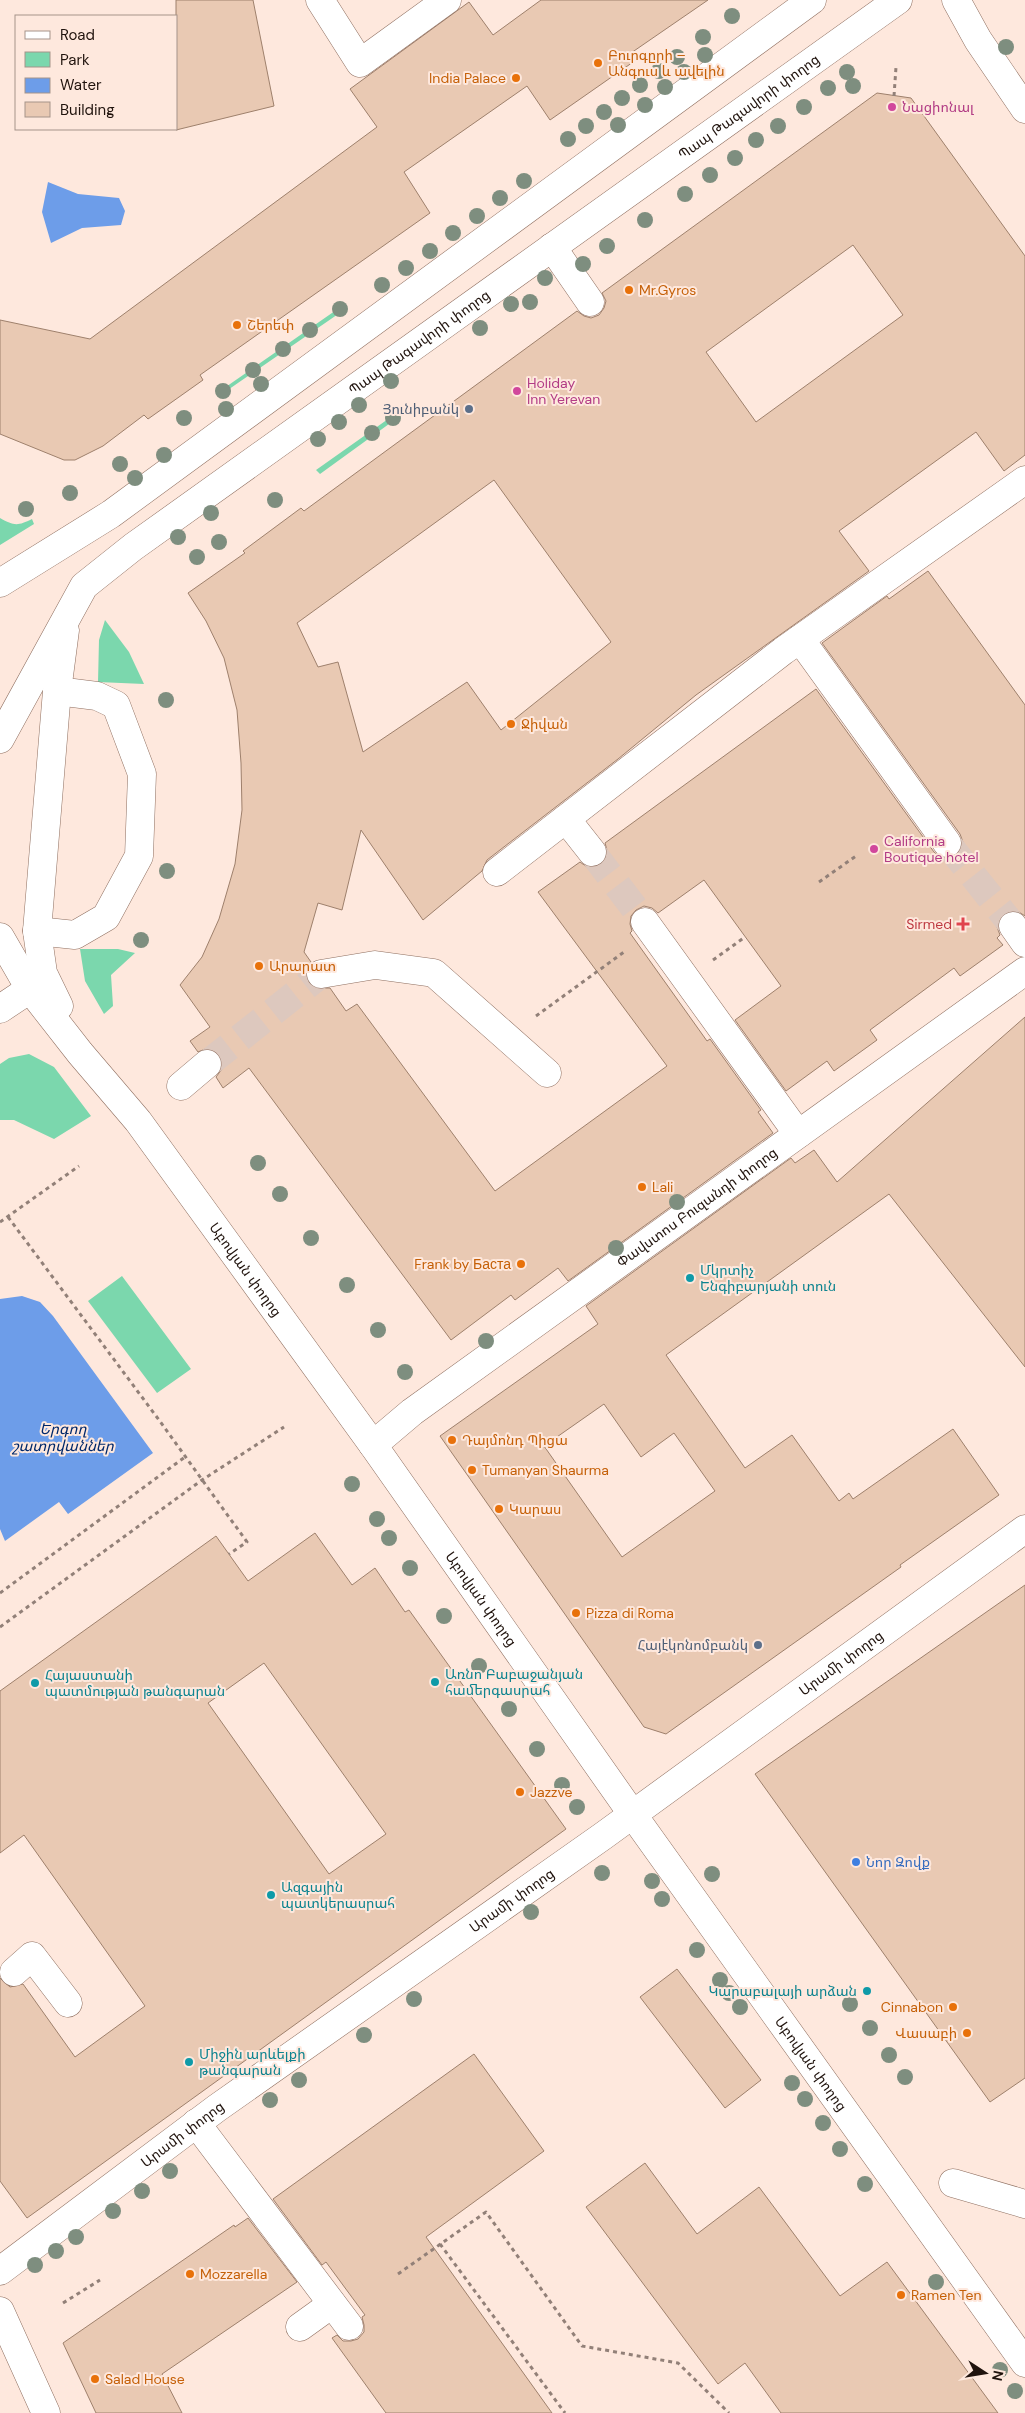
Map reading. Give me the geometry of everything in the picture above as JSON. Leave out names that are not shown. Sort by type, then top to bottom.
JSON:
[{"type":"main road","points":[[320,0],[360,63],[447,0]]},
{"type":"main road","points":[[7,576],[112,514],[812,0]]},
{"type":"main road","name":"Պապ Թագավորի փողոց","points":[[0,739],[84,586],[133,547],[898,0]]},
{"type":"main road","points":[[956,0],[978,40],[1025,108]]},
{"type":"main road","points":[[552,247],[590,302]]},
{"type":"main road","points":[[497,872],[800,639],[1025,480]]},
{"type":"main road","points":[[67,616],[57,691],[37,931],[43,973],[80,1053]]},
{"type":"main road","points":[[800,639],[947,843]]},
{"type":"main road","points":[[37,931],[75,935],[106,917],[139,856],[142,774],[116,705],[97,696],[57,691]]},
{"type":"main road","points":[[566,819],[592,852]]},
{"type":"main road","points":[[649,927],[798,1134]]},
{"type":"main road","name":"Աբովյան փողոց","points":[[0,937],[30,989],[80,1053],[138,1121],[372,1445],[632,1814],[1025,2363]]},
{"type":"main road","points":[[321,974],[375,965],[434,973],[547,1073]]},
{"type":"main road","name":"Փավստոս Բուզանդի փողոց","points":[[372,1445],[420,1406],[1025,971]]},
{"type":"main road","points":[[0,1009],[30,989]]},
{"type":"main road","points":[[181,1086],[207,1064]]},
{"type":"main road","name":"Արամի փողոց","points":[[0,2271],[196,2123],[632,1814],[1025,1529]]},
{"type":"main road","points":[[14,1972],[32,1956],[68,2003]]},
{"type":"main road","points":[[196,2123],[350,2326]]},
{"type":"main road","points":[[953,2183],[1025,2204]]},
{"type":"main road","points":[[300,2327],[332,2304]]},
{"type":"main road","points":[[0,2311],[46,2413]]},
{"type":"path","points":[[894,96],[896,67]]},
{"type":"path","points":[[819,882],[856,856]]},
{"type":"path","points":[[506,1037],[649,927]]},
{"type":"path","points":[[0,1222],[79,1166]]},
{"type":"path","points":[[8,1217],[247,1542],[229,1554]]},
{"type":"path","points":[[0,1627],[202,1480],[284,1427]]},
{"type":"path","points":[[0,1592],[185,1457]]},
{"type":"path","points":[[398,2274],[486,2212],[582,2346],[678,2363],[729,2413]]},
{"type":"path","points":[[440,2244],[565,2413]]},
{"type":"path","points":[[63,2303],[100,2280]]},
{"type":"green space","points":[[342,306],[344,310],[222,394],[220,391]]},
{"type":"green space","points":[[398,412],[400,416],[320,474],[316,470]]},
{"type":"green space","points":[[0,518],[9,523],[16,524],[32,519],[34,524],[0,545]]},
{"type":"green space","points":[[105,620],[129,652],[144,684],[98,682],[99,640]]},
{"type":"green space","points":[[80,949],[118,949],[135,953],[111,975],[113,1006],[104,1014],[85,981]]},
{"type":"green space","points":[[29,1054],[54,1067],[91,1116],[54,1139],[14,1120],[0,1120],[0,1064],[9,1058]]},
{"type":"green space","points":[[122,1276],[191,1369],[157,1393],[88,1301]]},
{"type":"water","points":[[48,182],[78,194],[119,198],[125,211],[121,225],[82,228],[51,243],[42,212]]},
{"type":"water","name":"Երգող շատրվաններ","points":[[22,1296],[40,1302],[53,1316],[153,1453],[68,1514],[59,1502],[5,1541],[0,1529],[0,1299]]},
{"type":"building","points":[[176,0],[253,0],[274,106],[178,130],[178,15],[176,15]]},
{"type":"building","points":[[541,0],[708,0],[631,53],[636,60],[550,120],[527,86],[404,172],[430,213],[200,375],[203,380],[148,419],[144,415],[103,446],[75,460],[64,460],[0,434],[0,320],[90,339],[377,127],[350,89],[469,2],[493,35]]},
{"type":"building","points":[[877,93],[911,98],[1025,256],[1025,455],[1004,471],[976,432],[839,531],[869,571],[696,695],[618,759],[487,860],[482,871],[423,920],[361,830],[342,910],[318,903],[304,952],[311,962],[306,969],[306,977],[309,984],[315,988],[330,988],[346,1011],[357,1004],[495,1191],[667,1066],[538,892],[580,862],[587,867],[601,865],[607,857],[605,843],[816,689],[934,852],[940,857],[948,859],[956,856],[961,850],[963,842],[960,834],[822,643],[887,596],[889,599],[928,571],[1025,705],[1025,916],[1012,910],[1004,914],[999,920],[997,927],[1000,935],[997,938],[1003,945],[960,976],[954,968],[870,1030],[877,1040],[834,1071],[827,1061],[786,1091],[735,1020],[781,986],[704,880],[658,913],[652,908],[644,906],[636,910],[631,916],[630,924],[632,931],[630,933],[707,1041],[710,1039],[761,1110],[758,1112],[773,1133],[568,1281],[558,1268],[515,1300],[511,1295],[451,1340],[249,1068],[223,1088],[216,1077],[222,1069],[219,1054],[212,1049],[198,1052],[190,1041],[210,1027],[180,985],[202,957],[219,919],[235,864],[242,810],[237,710],[224,658],[206,621],[188,593],[245,553],[243,551],[301,508],[304,511],[577,311],[591,318],[599,315],[606,301],[602,293]],"holes":[[[853,245],[903,315],[756,422],[706,352]],[[494,480],[611,642],[501,730],[467,682],[363,752],[338,662],[318,667],[297,623]]]},
{"type":"building","points":[[1025,1017],[1025,1367],[889,1194],[666,1355],[745,1468],[792,1435],[839,1501],[849,1493],[853,1499],[953,1429],[999,1495],[666,1734],[644,1727],[440,1436],[598,1324],[586,1306],[791,1158],[795,1163],[814,1150],[837,1182]],"holes":[[[604,1404],[641,1457],[674,1433],[715,1491],[622,1557],[544,1446]]]},
{"type":"building","name":"Ազգային պատկերասրահ","points":[[315,1533],[352,1585],[375,1568],[405,1612],[409,1610],[566,1829],[27,2218],[0,2181],[0,1978],[10,1987],[23,1984],[75,2057],[145,2006],[24,1835],[0,1853],[0,1691],[216,1536],[248,1581]],"holes":[[[264,1663],[386,1834],[329,1874],[208,1703]]]},
{"type":"building","points":[[1025,1585],[1025,2078],[990,2102],[755,1774]]},
{"type":"building","points":[[677,1969],[761,2080],[725,2108],[640,1997]]},
{"type":"building","points":[[474,2054],[544,2151],[426,2237],[552,2413],[386,2413],[332,2338],[337,2335],[343,2341],[358,2339],[364,2332],[362,2317],[365,2315],[326,2262],[322,2265],[273,2199]]},
{"type":"building","points":[[645,2163],[697,2234],[759,2187],[840,2296],[887,2262],[998,2413],[781,2413],[745,2363],[718,2384],[586,2207]]},
{"type":"building","points":[[248,2218],[297,2282],[162,2374],[182,2413],[96,2413],[63,2343],[234,2225],[235,2227]]},
{"type":"tunnel","points":[[947,843],[1013,926]]},
{"type":"tunnel","points":[[592,852],[645,922]]},
{"type":"tunnel","points":[[207,1064],[321,974]]},
{"type":"place","name":"Բուրգըրի – Անգուս և ավելին","points":[[598,63]]},
{"type":"place","name":"India Palace","points":[[516,78]]},
{"type":"place","name":"Նացիոնալ","points":[[892,107]]},
{"type":"place","name":"Mr.Gyros","points":[[629,290]]},
{"type":"place","name":"Շերեփ","points":[[237,325]]},
{"type":"place","name":"Holiday Inn Yerevan","points":[[517,391]]},
{"type":"place","name":"Յունիբանկ","points":[[469,409]]},
{"type":"place","name":"Ջիվան","points":[[511,724]]},
{"type":"place","name":"California Boutique hotel","points":[[874,849]]},
{"type":"place","name":"Sirmed","points":[[963,924]]},
{"type":"place","name":"Արարատ","points":[[259,966]]},
{"type":"place","name":"Lali","points":[[642,1187]]},
{"type":"place","name":"Frank by Баста","points":[[521,1264]]},
{"type":"place","name":"Մկրտիչ Ենգիբարյանի տուն","points":[[690,1278]]},
{"type":"place","name":"Դայմոնդ Պիցա","points":[[452,1440]]},
{"type":"place","name":"Tumanyan Shaurma","points":[[472,1470]]},
{"type":"place","name":"Կարաս","points":[[499,1509]]},
{"type":"place","name":"Pizza di Roma","points":[[576,1613]]},
{"type":"place","name":"Հայէկոնոմբանկ","points":[[758,1645]]},
{"type":"place","name":"Առնո Բաբաջանյան համերգասրահ","points":[[435,1682]]},
{"type":"place","name":"Հայաստանի պատմության թանգարան","points":[[35,1683]]},
{"type":"place","name":"Jazzve","points":[[520,1792]]},
{"type":"place","name":"Նոր Զովք","points":[[856,1862]]},
{"type":"place","name":"Ազգային պատկերասրահ","points":[[271,1895]]},
{"type":"place","name":"Կարաբալայի արձան","points":[[867,1991]]},
{"type":"place","name":"Cinnabon","points":[[953,2007]]},
{"type":"place","name":"Վասաբի","points":[[967,2033]]},
{"type":"place","name":"Միջին արևելքի թանգարան","points":[[189,2062]]},
{"type":"place","name":"Mozzarella","points":[[190,2274]]},
{"type":"place","name":"Ramen Ten","points":[[901,2295]]},
{"type":"place","name":"Salad House","points":[[95,2379]]}]
